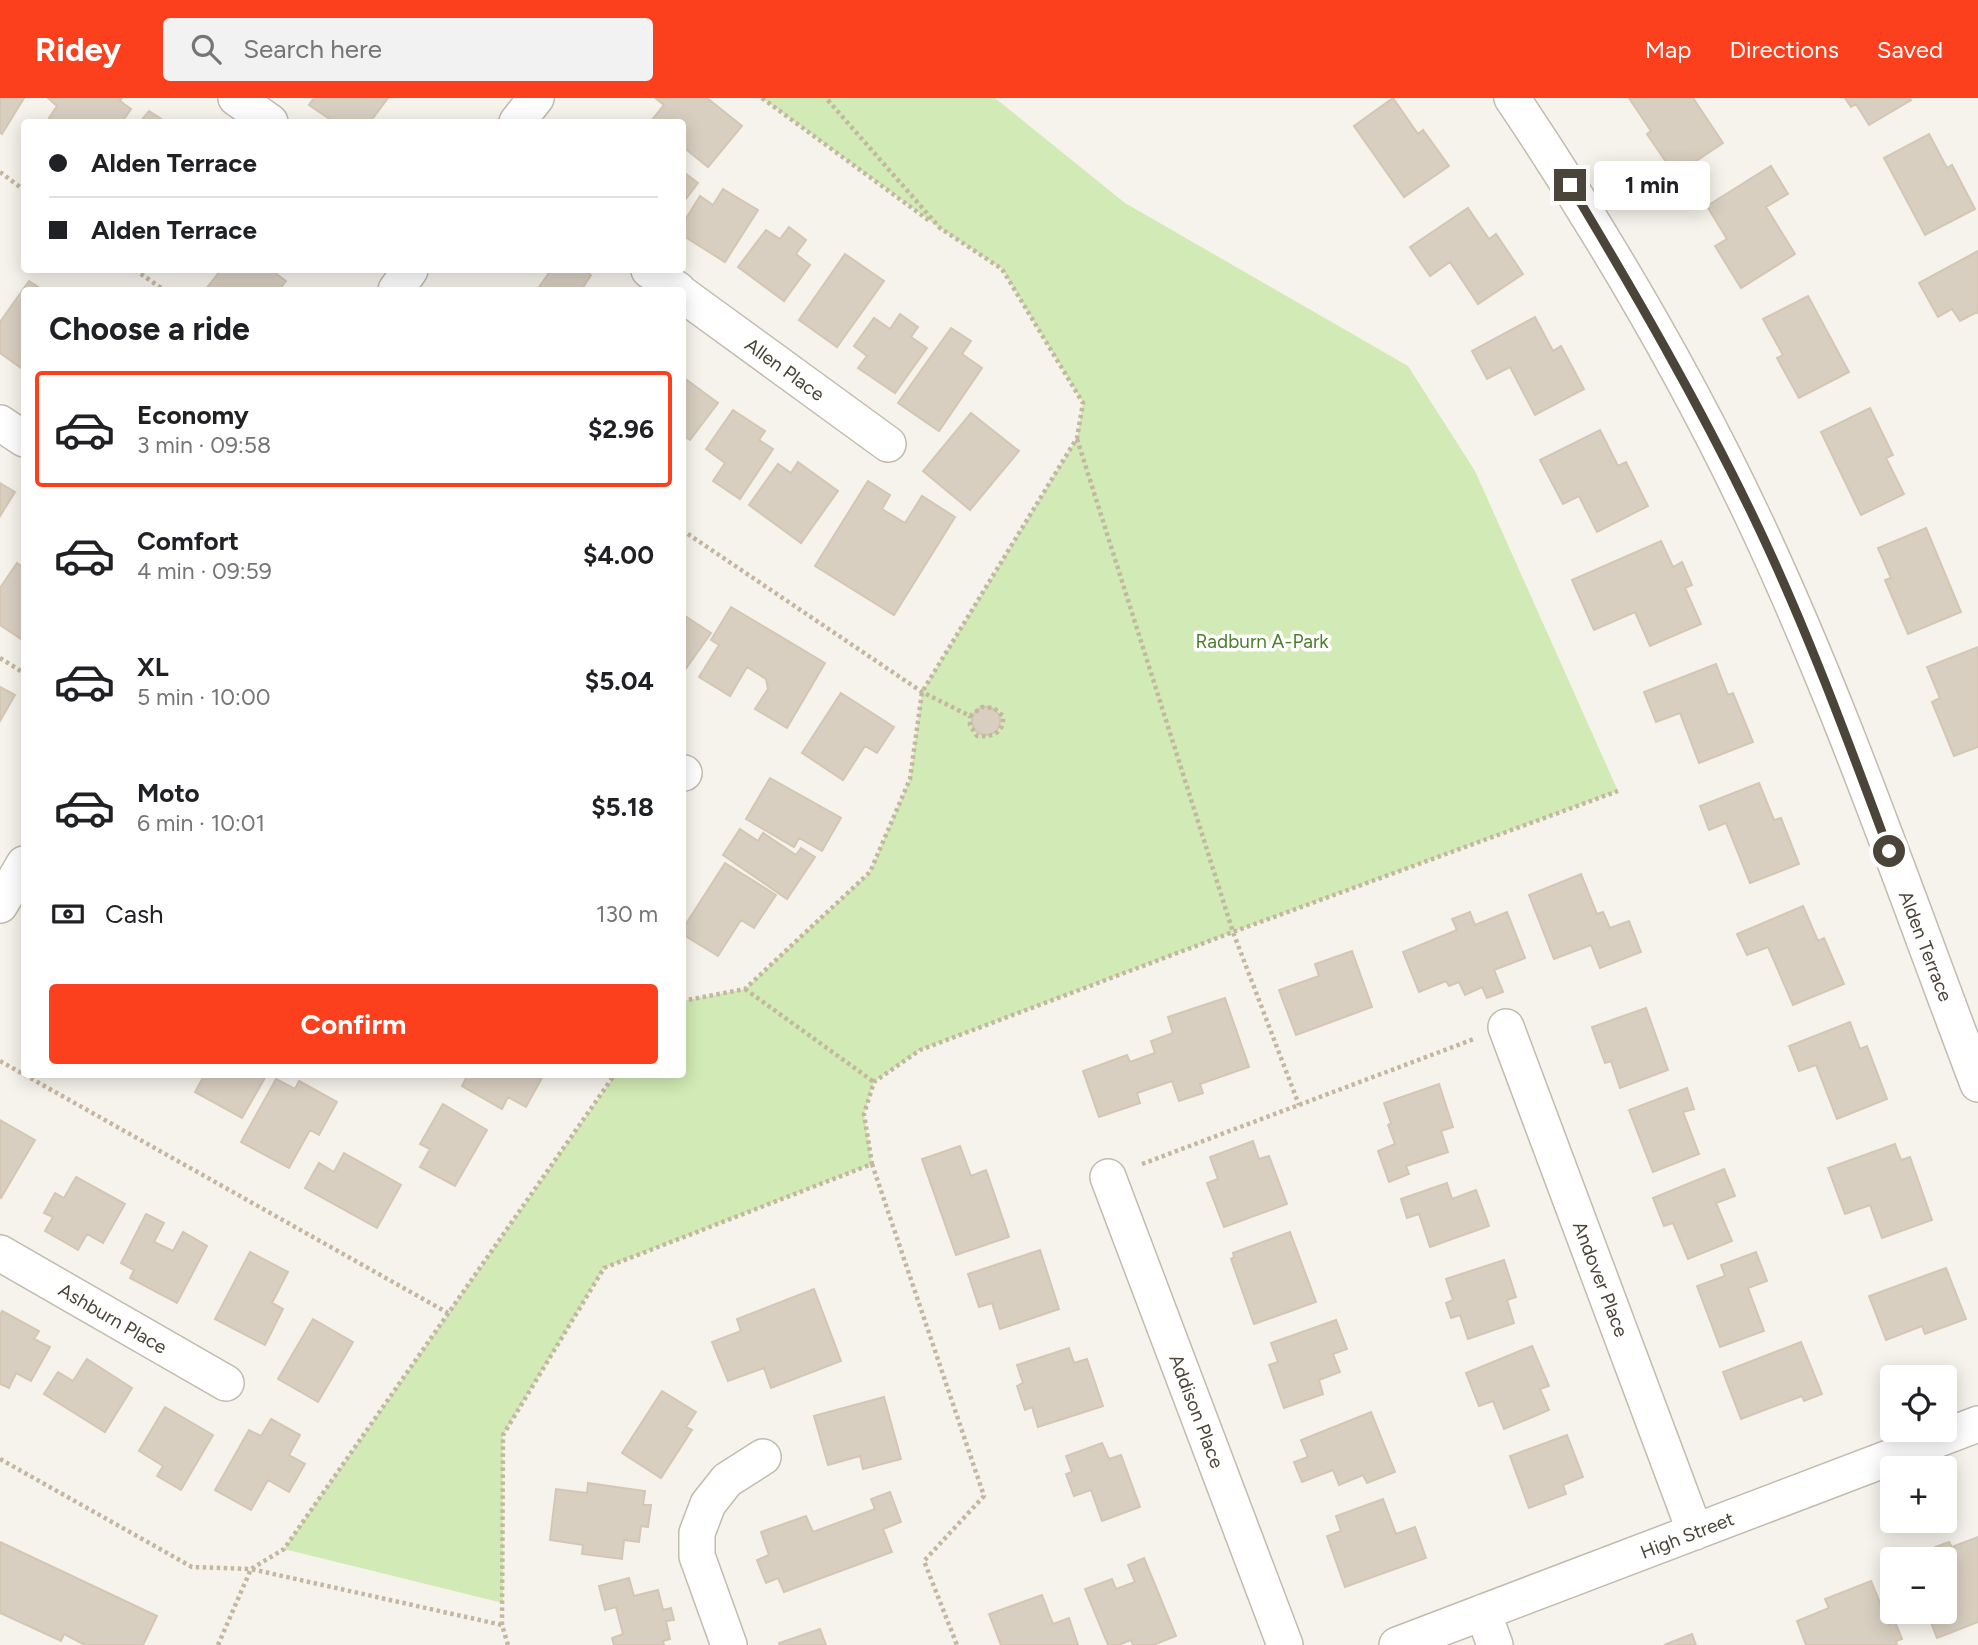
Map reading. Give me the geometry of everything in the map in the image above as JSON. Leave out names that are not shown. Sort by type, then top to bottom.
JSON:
[{"type":"street","points":[[236,98],[266,119]]},
{"type":"street","points":[[519,119],[536,98]]},
{"type":"street","name":"Alden Terrace","points":[[1512,98],[1570,185],[1638,298],[1696,403],[1754,517],[1850,747],[1978,1084]]},
{"type":"street","points":[[653,273],[674,287]]},
{"type":"street","name":"Allen Place","points":[[686,297],[888,444]]},
{"type":"street","points":[[0,423],[21,437]]},
{"type":"street","name":"Andover Place","points":[[1506,1027],[1695,1532]]},
{"type":"street","name":"Addison Place","points":[[1108,1177],[1285,1645]]},
{"type":"street","name":"Ashburn Place","points":[[0,1253],[226,1383]]},
{"type":"street","name":"High Street","points":[[1396,1645],[1978,1424]]},
{"type":"street","points":[[730,1645],[697,1556],[697,1533],[708,1504],[727,1480],[763,1457]]},
{"type":"street","points":[[1483,1612],[1495,1645]]},
{"type":"path","points":[[686,1000],[745,989],[870,872],[910,779],[922,692],[1077,438],[1083,403],[1002,269],[940,228],[762,98]]},
{"type":"path","points":[[826,98],[940,228]]},
{"type":"path","points":[[0,172],[21,188]]},
{"type":"path","points":[[139,273],[160,287]]},
{"type":"path","points":[[1077,438],[1233,932],[1299,1105]]},
{"type":"path","points":[[686,533],[922,692],[970,716]]},
{"type":"path","points":[[0,658],[21,671]]},
{"type":"path","points":[[982,707],[994,708],[1003,716],[1002,729],[998,734],[977,736],[970,725],[970,716],[982,707]]},
{"type":"path","points":[[957,1645],[924,1561],[984,1496],[872,1164],[864,1114],[874,1082],[920,1050],[1618,791]]},
{"type":"path","points":[[745,989],[874,1082]]},
{"type":"path","points":[[1108,1177],[1506,1027]]},
{"type":"path","points":[[0,1061],[21,1073]]},
{"type":"path","points":[[30,1078],[448,1313]]},
{"type":"path","points":[[218,1645],[251,1569],[284,1549],[612,1078]]},
{"type":"path","points":[[508,1645],[502,1625],[503,1435],[604,1268],[872,1164]]},
{"type":"path","points":[[0,1459],[192,1567],[251,1569],[502,1625]]},
{"type":"green space","name":"Radburn A-Park","points":[[762,98],[995,98],[1125,203],[1408,366],[1475,471],[1618,791],[920,1050],[874,1082],[864,1114],[872,1164],[604,1268],[503,1435],[503,1603],[284,1549],[613,1078],[686,1078],[686,1000],[745,989],[870,872],[910,779],[922,692],[1077,438],[1083,403],[1002,269],[940,228]]},
{"type":"building","points":[[0,98],[24,98],[2,134],[0,133]]},
{"type":"building","points":[[48,98],[122,98],[120,101],[131,109],[124,119],[50,119],[57,106]]},
{"type":"building","points":[[314,98],[388,98],[372,119],[330,119],[309,105]]},
{"type":"building","points":[[655,98],[707,98],[742,126],[708,167],[686,149],[686,119],[653,119],[664,105]]},
{"type":"building","points":[[1393,98],[1418,134],[1423,130],[1449,166],[1404,197],[1354,126]]},
{"type":"building","points":[[1629,98],[1693,98],[1723,143],[1675,175],[1647,134],[1651,131]]},
{"type":"building","points":[[1845,98],[1911,100],[1869,125],[1856,104],[1851,107]]},
{"type":"building","points":[[149,111],[161,119],[142,119]]},
{"type":"building","points":[[1929,134],[1947,168],[1952,165],[1975,209],[1925,235],[1884,158]]},
{"type":"building","points":[[1771,166],[1788,194],[1766,207],[1795,254],[1741,288],[1715,246],[1727,239],[1707,206]]},
{"type":"building","points":[[686,174],[698,183],[686,199]]},
{"type":"building","points":[[723,189],[758,210],[725,262],[686,238],[686,219],[700,196],[713,205]]},
{"type":"building","points":[[1468,208],[1489,239],[1496,234],[1523,274],[1478,304],[1450,262],[1430,276],[1410,247]]},
{"type":"building","points":[[789,227],[806,240],[796,254],[810,265],[784,301],[738,267],[766,230],[780,239]]},
{"type":"building","points":[[1978,251],[1978,314],[1977,312],[1960,321],[1952,309],[1938,317],[1919,283]]},
{"type":"building","points":[[845,254],[884,281],[837,347],[799,320]]},
{"type":"building","points":[[219,273],[275,273],[286,281],[281,287],[207,287]]},
{"type":"building","points":[[549,273],[591,275],[583,287],[539,287]]},
{"type":"building","points":[[29,281],[38,287],[25,287]]},
{"type":"building","points":[[21,292],[21,368],[0,353],[0,322]]},
{"type":"building","points":[[1808,296],[1849,372],[1799,398],[1777,358],[1783,355],[1763,319]]},
{"type":"building","points":[[900,314],[918,327],[911,337],[927,348],[895,393],[858,368],[867,356],[854,346],[874,318],[890,329]]},
{"type":"building","points":[[1535,317],[1553,351],[1561,346],[1584,389],[1535,415],[1510,367],[1487,379],[1472,351]]},
{"type":"building","points":[[951,328],[971,341],[962,354],[982,368],[939,431],[898,403]]},
{"type":"building","points":[[686,381],[718,403],[690,440],[686,438]]},
{"type":"building","points":[[1870,408],[1893,455],[1886,458],[1904,494],[1861,515],[1821,432]]},
{"type":"building","points":[[733,410],[765,431],[759,440],[773,449],[740,499],[713,481],[725,463],[706,449]]},
{"type":"building","points":[[971,413],[1019,451],[970,510],[923,471]]},
{"type":"building","points":[[1600,430],[1618,466],[1626,462],[1648,506],[1597,532],[1579,496],[1563,504],[1540,460]]},
{"type":"building","points":[[798,462],[838,491],[801,543],[749,505],[778,464],[791,473]]},
{"type":"building","points":[[868,481],[890,495],[882,509],[905,523],[922,496],[955,517],[894,615],[815,566]]},
{"type":"building","points":[[0,483],[15,492],[0,516]]},
{"type":"building","points":[[1926,528],[1961,612],[1908,634],[1885,580],[1891,578],[1878,548]]},
{"type":"building","points":[[1661,541],[1673,567],[1682,562],[1692,585],[1685,588],[1701,624],[1650,646],[1635,612],[1594,630],[1572,580]]},
{"type":"building","points":[[17,563],[21,566],[21,639],[0,625],[0,588]]},
{"type":"building","points":[[731,607],[825,663],[787,728],[755,709],[768,689],[766,679],[747,667],[730,696],[699,677],[719,645],[711,640]]},
{"type":"building","points":[[686,617],[711,633],[686,668]]},
{"type":"building","points":[[1978,647],[1978,747],[1954,756],[1932,702],[1940,698],[1927,667]]},
{"type":"building","points":[[1716,664],[1728,695],[1733,693],[1753,742],[1699,763],[1680,713],[1656,722],[1644,692]]},
{"type":"building","points":[[0,687],[15,695],[0,721]]},
{"type":"building","points":[[841,693],[894,727],[877,753],[865,746],[843,780],[802,753]]},
{"type":"building","points":[[986,707],[996,711],[1000,721],[996,731],[986,735],[976,731],[972,721],[976,711]]},
{"type":"building","points":[[770,778],[841,818],[822,851],[799,838],[794,847],[746,819]]},
{"type":"building","points":[[1759,783],[1774,820],[1781,818],[1799,864],[1750,883],[1726,823],[1709,830],[1700,806]]},
{"type":"building","points":[[740,829],[758,841],[763,833],[796,855],[801,848],[815,857],[787,899],[723,855]]},
{"type":"building","points":[[725,863],[776,895],[754,928],[741,920],[718,956],[686,936],[686,924]]},
{"type":"building","points":[[1581,874],[1597,914],[1603,912],[1610,928],[1629,921],[1641,952],[1600,968],[1591,945],[1554,959],[1529,895]]},
{"type":"building","points":[[1803,906],[1818,941],[1824,938],[1844,984],[1793,1005],[1768,947],[1747,955],[1737,934]]},
{"type":"building","points":[[1470,912],[1475,925],[1507,912],[1525,958],[1494,970],[1503,992],[1487,998],[1482,987],[1465,995],[1459,982],[1449,986],[1446,981],[1419,992],[1403,952],[1457,930],[1452,919]]},
{"type":"building","points":[[1352,951],[1372,1007],[1296,1035],[1279,990],[1319,976],[1315,964]]},
{"type":"building","points":[[1225,998],[1249,1067],[1200,1084],[1203,1093],[1179,1101],[1172,1081],[1137,1093],[1140,1103],[1099,1117],[1083,1071],[1127,1055],[1130,1062],[1155,1053],[1151,1041],[1173,1033],[1168,1017]]},
{"type":"building","points":[[1646,1008],[1668,1070],[1620,1088],[1611,1061],[1605,1063],[1592,1027]]},
{"type":"building","points":[[1850,1022],[1860,1049],[1867,1046],[1887,1099],[1837,1119],[1816,1065],[1799,1071],[1789,1046]]},
{"type":"building","points":[[203,1078],[265,1078],[242,1118],[195,1092]]},
{"type":"building","points":[[466,1078],[542,1078],[526,1107],[508,1097],[502,1109],[462,1086]]},
{"type":"building","points":[[276,1079],[295,1089],[299,1081],[337,1102],[319,1135],[310,1130],[289,1168],[241,1142]]},
{"type":"building","points":[[1439,1084],[1453,1127],[1441,1131],[1448,1152],[1406,1166],[1409,1174],[1389,1182],[1378,1151],[1395,1144],[1384,1103]]},
{"type":"building","points":[[1687,1088],[1694,1109],[1683,1112],[1699,1154],[1653,1172],[1629,1110]]},
{"type":"building","points":[[443,1104],[487,1130],[455,1186],[420,1167],[430,1149],[420,1144]]},
{"type":"building","points":[[0,1120],[35,1140],[1,1198],[0,1197]]},
{"type":"building","points":[[1253,1141],[1259,1159],[1269,1156],[1287,1204],[1224,1227],[1207,1183],[1218,1179],[1210,1157]]},
{"type":"building","points":[[1895,1144],[1901,1160],[1910,1157],[1932,1220],[1882,1238],[1870,1205],[1845,1214],[1828,1168]]},
{"type":"building","points":[[960,1146],[971,1176],[986,1170],[1009,1237],[956,1255],[922,1159]]},
{"type":"building","points":[[344,1153],[401,1185],[377,1228],[305,1188],[319,1163],[334,1172]]},
{"type":"building","points":[[1724,1169],[1735,1196],[1716,1203],[1732,1241],[1688,1259],[1673,1223],[1664,1226],[1653,1198]]},
{"type":"building","points":[[76,1177],[125,1204],[103,1243],[87,1234],[78,1250],[45,1231],[53,1217],[44,1213],[55,1193],[64,1198]]},
{"type":"building","points":[[1447,1183],[1452,1199],[1476,1190],[1489,1226],[1430,1247],[1419,1214],[1407,1218],[1401,1199]]},
{"type":"building","points":[[146,1214],[164,1223],[154,1242],[173,1251],[183,1232],[207,1246],[177,1303],[130,1278],[134,1270],[121,1263]]},
{"type":"building","points":[[1290,1232],[1316,1302],[1254,1324],[1231,1259],[1234,1257],[1233,1253]]},
{"type":"building","points":[[1040,1250],[1059,1309],[1000,1329],[992,1303],[979,1307],[968,1274]]},
{"type":"building","points":[[250,1252],[288,1272],[272,1303],[283,1309],[265,1345],[215,1319]]},
{"type":"building","points":[[1756,1252],[1767,1281],[1748,1288],[1764,1331],[1720,1347],[1697,1286],[1725,1276],[1721,1265]]},
{"type":"building","points":[[1504,1260],[1516,1297],[1507,1300],[1514,1323],[1468,1339],[1460,1315],[1451,1318],[1446,1303],[1453,1300],[1446,1279]]},
{"type":"building","points":[[1946,1268],[1966,1319],[1925,1334],[1922,1326],[1886,1340],[1869,1296]]},
{"type":"building","points":[[814,1289],[841,1361],[771,1388],[764,1368],[728,1381],[712,1342],[741,1331],[737,1319]]},
{"type":"building","points":[[2,1311],[39,1331],[34,1339],[50,1347],[31,1381],[16,1373],[9,1388],[0,1384]]},
{"type":"building","points":[[313,1319],[353,1342],[318,1402],[278,1379]]},
{"type":"building","points":[[1336,1320],[1347,1349],[1333,1354],[1340,1372],[1319,1380],[1323,1394],[1284,1408],[1269,1365],[1278,1362],[1271,1343]]},
{"type":"building","points":[[1801,1342],[1822,1394],[1804,1401],[1802,1396],[1741,1419],[1723,1372]]},
{"type":"building","points":[[1532,1346],[1549,1386],[1540,1389],[1549,1410],[1504,1429],[1493,1401],[1479,1406],[1466,1373]]},
{"type":"building","points":[[1069,1348],[1074,1363],[1087,1359],[1103,1406],[1038,1427],[1032,1407],[1025,1410],[1017,1386],[1023,1383],[1017,1365]]},
{"type":"building","points":[[87,1359],[132,1388],[105,1432],[44,1394],[58,1372],[73,1381]]},
{"type":"building","points":[[662,1391],[696,1412],[686,1427],[692,1430],[661,1478],[622,1453]]},
{"type":"building","points":[[884,1397],[901,1459],[863,1469],[860,1456],[828,1465],[814,1416]]},
{"type":"building","points":[[165,1407],[213,1435],[181,1490],[157,1476],[163,1466],[139,1451]]},
{"type":"building","points":[[1371,1412],[1395,1472],[1367,1483],[1363,1475],[1339,1485],[1333,1470],[1302,1482],[1294,1462],[1308,1457],[1301,1440]]},
{"type":"building","points":[[271,1419],[300,1435],[289,1455],[305,1464],[289,1492],[268,1480],[251,1510],[215,1490],[249,1430],[261,1436]]},
{"type":"building","points":[[1567,1435],[1583,1477],[1563,1485],[1566,1494],[1529,1508],[1510,1456]]},
{"type":"building","points":[[1102,1443],[1109,1459],[1121,1455],[1140,1507],[1102,1521],[1091,1490],[1074,1496],[1066,1474],[1072,1472],[1066,1456]]},
{"type":"building","points":[[588,1483],[645,1491],[643,1505],[651,1505],[648,1527],[641,1526],[639,1542],[624,1540],[622,1559],[582,1554],[583,1545],[550,1540],[556,1489],[587,1493]]},
{"type":"building","points":[[890,1492],[901,1522],[883,1529],[892,1552],[784,1592],[778,1578],[766,1583],[757,1560],[769,1555],[761,1532],[806,1516],[813,1532],[875,1509],[871,1499]]},
{"type":"building","points":[[1383,1499],[1396,1534],[1415,1527],[1426,1558],[1345,1587],[1327,1536],[1341,1531],[1336,1516]]},
{"type":"building","points":[[1978,1537],[1978,1622],[1937,1638],[1932,1624],[1957,1624],[1957,1547],[1952,1547]]},
{"type":"building","points":[[0,1542],[157,1616],[143,1645],[85,1645],[64,1634],[61,1641],[0,1613]]},
{"type":"building","points":[[1949,1542],[1952,1547],[1936,1547]]},
{"type":"building","points":[[1144,1558],[1176,1636],[1153,1645],[1133,1645],[1131,1640],[1118,1645],[1108,1645],[1085,1589],[1112,1579],[1116,1589],[1135,1582],[1128,1565]]},
{"type":"building","points":[[629,1578],[634,1596],[658,1590],[663,1610],[671,1608],[674,1620],[666,1621],[670,1639],[663,1641],[664,1645],[614,1645],[612,1638],[623,1634],[616,1607],[605,1610],[599,1586]]},
{"type":"building","points":[[1871,1581],[1880,1603],[1880,1624],[1896,1624],[1902,1639],[1896,1641],[1897,1645],[1806,1645],[1797,1621],[1829,1608],[1825,1599]]},
{"type":"building","points":[[1042,1595],[1053,1624],[1069,1618],[1078,1645],[1001,1645],[989,1614]]},
{"type":"building","points":[[820,1629],[826,1645],[779,1643]]},
{"type":"building","points":[[1692,1634],[1696,1645],[1664,1645]]},
{"type":"route","points":[[1570,185],[1638,298],[1696,403],[1754,517],[1805,634],[1889,851]]}]
